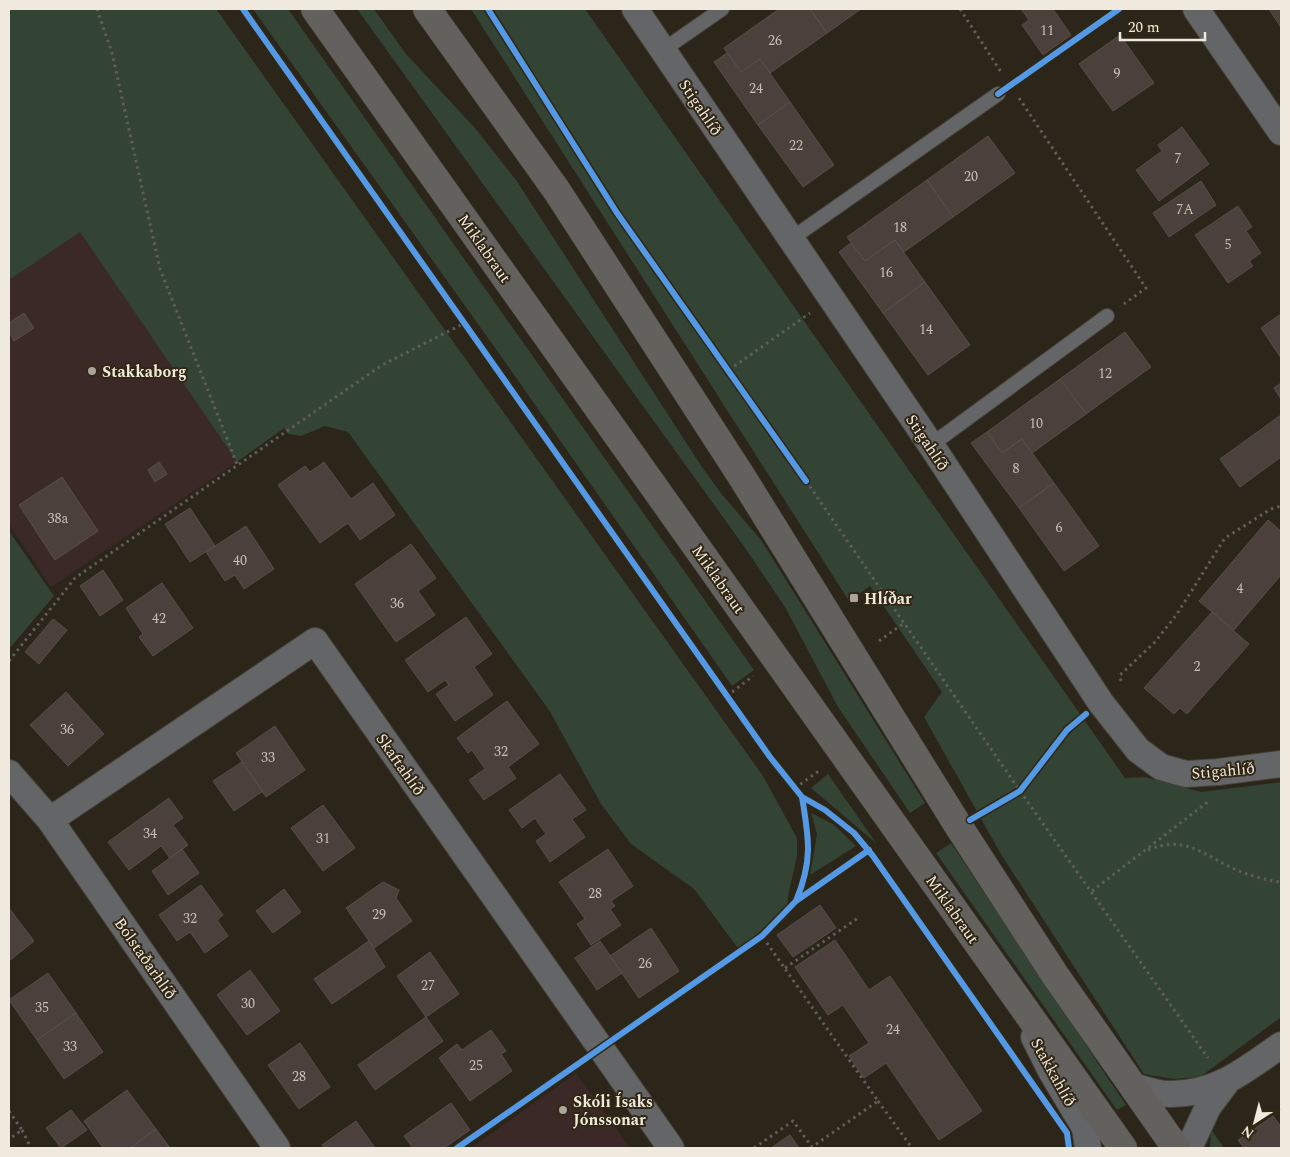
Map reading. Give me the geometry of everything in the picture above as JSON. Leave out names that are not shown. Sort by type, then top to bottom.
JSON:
[{"type":"highway","name":"Miklabraut","points":[[315,9],[1123,1148]]},
{"type":"highway","points":[[427,9],[557,191],[747,484],[958,827],[1055,975],[1176,1148]]},
{"type":"street","name":"Stigahlíð","points":[[635,9],[930,445],[1101,703],[1138,750],[1161,767],[1186,774],[1281,764]]},
{"type":"street","points":[[1196,9],[1281,132]]},
{"type":"street","name":"Skaftahlíð","points":[[50,820],[315,641],[671,1148]]},
{"type":"street","name":"Bólstaðarhlíð","points":[[9,773],[50,820],[277,1148]]},
{"type":"street","name":"Stakkahlíð","points":[[1016,998],[1051,1071],[1085,1128],[1088,1148]]},
{"type":"street","points":[[1133,1086],[1169,1095],[1199,1091],[1226,1083],[1281,1045]]},
{"type":"street","points":[[1189,1148],[1208,1107],[1226,1083]]},
{"type":"lane","points":[[663,50],[722,9]]},
{"type":"lane","points":[[791,238],[998,94]]},
{"type":"lane","points":[[930,445],[1107,316]]},
{"type":"path","points":[[97,9],[112,53],[160,270],[238,464]]},
{"type":"path","points":[[960,9],[1005,78]]},
{"type":"path","points":[[1015,94],[1146,288],[1107,316]]},
{"type":"path","points":[[729,370],[831,298]]},
{"type":"path","points":[[9,661],[75,578],[382,365],[465,324]]},
{"type":"path","points":[[806,480],[1209,1060]]},
{"type":"path","points":[[1123,689],[1120,676],[1155,642],[1177,614],[1225,538],[1271,509],[1281,506]]},
{"type":"path","points":[[879,641],[904,623]]},
{"type":"path","points":[[727,696],[753,676]]},
{"type":"path","points":[[795,788],[820,770]]},
{"type":"path","points":[[1092,891],[1213,798]]},
{"type":"path","points":[[1143,852],[1156,846],[1185,845],[1203,851],[1249,875],[1281,882]]},
{"type":"path","points":[[601,1048],[762,936],[796,901]]},
{"type":"path","points":[[785,968],[858,918]]},
{"type":"path","points":[[762,936],[912,1148]]},
{"type":"path","points":[[754,1148],[793,1121],[812,1148],[878,1100]]},
{"type":"path","points":[[9,1111],[31,1148]]},
{"type":"path","points":[[9,1139],[22,1130]]},
{"type":"shaded area","name":"Stakkaborg","points":[[80,231],[237,462],[51,587],[9,524],[9,280]]},
{"type":"shaded area","name":"Skóli Ísaks Jónssonar","points":[[576,1073],[630,1148],[471,1148]]},
{"type":"green space","points":[[9,9],[216,9],[763,776],[797,838],[797,856],[788,896],[787,918],[740,951],[694,889],[631,844],[601,804],[549,710],[348,432],[325,426],[301,436],[288,434],[284,428],[237,462],[80,232],[9,280]]},
{"type":"green space","points":[[253,9],[288,9],[754,670],[732,686],[503,359]]},
{"type":"green space","points":[[357,9],[374,9],[406,54],[475,128],[516,180],[702,467],[720,492],[761,540],[925,803],[910,813],[838,707],[785,607],[743,545]]},
{"type":"green space","points":[[471,9],[585,9],[1125,778],[1145,777],[1201,792],[1281,782],[1281,1017],[1200,1077],[1174,1079],[1144,1074],[1002,856],[924,717],[942,692],[870,586],[849,601]]},
{"type":"green space","points":[[9,531],[54,596],[9,649]]},
{"type":"green space","points":[[828,774],[877,844],[811,788]]},
{"type":"green space","points":[[811,813],[833,824],[856,846],[810,875],[817,834]]},
{"type":"green space","points":[[951,843],[1126,1105],[1117,1110],[936,853]]},
{"type":"green space","points":[[1211,1129],[1224,1148],[1210,1148]]},
{"type":"building","points":[[779,9],[810,9],[827,33],[770,73],[760,59],[741,72],[724,48]]},
{"type":"building","points":[[810,9],[861,9],[827,33]]},
{"type":"building","points":[[1021,9],[1053,9],[1071,35],[1043,55],[1022,25],[1029,20]]},
{"type":"building","points":[[1269,9],[1281,9],[1280,26]]},
{"type":"building","points":[[1120,35],[1154,83],[1113,111],[1079,64]]},
{"type":"building","points":[[727,53],[741,72],[760,59],[790,102],[758,125],[714,62]]},
{"type":"building","points":[[790,102],[834,165],[803,187],[758,125]]},
{"type":"building","points":[[1182,127],[1209,164],[1159,201],[1136,170],[1162,151],[1158,145]]},
{"type":"building","points":[[988,136],[1015,173],[953,217],[927,180]]},
{"type":"building","points":[[927,180],[953,217],[904,252],[895,240],[865,261],[847,237]]},
{"type":"building","points":[[1201,181],[1216,205],[1169,237],[1153,213]]},
{"type":"building","points":[[1238,206],[1252,227],[1246,231],[1261,253],[1249,261],[1253,266],[1228,283],[1195,235]]},
{"type":"building","points":[[895,240],[925,282],[883,313],[839,252],[851,243],[865,261]]},
{"type":"building","points":[[925,282],[970,345],[928,375],[883,313]]},
{"type":"building","points":[[24,313],[34,328],[14,341],[9,332],[9,323]]},
{"type":"building","points":[[1281,314],[1281,358],[1261,328]]},
{"type":"building","points":[[1125,332],[1151,367],[1086,414],[1060,379]]},
{"type":"building","points":[[1060,379],[1086,414],[1032,453],[1022,439],[1002,453],[987,432]]},
{"type":"building","points":[[1281,383],[1281,399],[1274,388]]},
{"type":"building","points":[[1281,415],[1281,457],[1240,487],[1220,459]]},
{"type":"building","points":[[987,432],[1002,453],[1022,439],[1054,483],[1019,508],[971,443]]},
{"type":"building","points":[[159,462],[167,474],[155,482],[148,470]]},
{"type":"building","points":[[324,462],[351,499],[373,483],[395,515],[360,540],[348,523],[320,543],[278,485],[305,466],[310,472]]},
{"type":"building","points":[[62,477],[98,531],[55,560],[19,505]]},
{"type":"building","points":[[1054,483],[1099,546],[1064,571],[1019,508]]},
{"type":"building","points":[[190,508],[215,546],[190,562],[165,524]]},
{"type":"building","points":[[1268,520],[1281,531],[1281,575],[1234,630],[1199,601]]},
{"type":"building","points":[[246,526],[274,569],[244,589],[235,575],[225,581],[206,552]]},
{"type":"building","points":[[411,544],[436,578],[418,591],[435,615],[396,642],[355,584]]},
{"type":"building","points":[[103,570],[123,600],[100,616],[80,586]]},
{"type":"building","points":[[162,583],[193,628],[153,656],[139,637],[143,634],[126,608]]},
{"type":"building","points":[[1212,612],[1249,644],[1187,714],[1180,708],[1174,714],[1144,688]]},
{"type":"building","points":[[466,617],[492,654],[474,667],[493,695],[455,721],[436,694],[449,685],[445,680],[428,692],[405,660]]},
{"type":"building","points":[[53,619],[67,630],[39,664],[25,652]]},
{"type":"building","points":[[66,692],[104,734],[68,766],[30,725]]},
{"type":"building","points":[[507,701],[539,744],[508,767],[516,778],[484,800],[469,780],[485,769],[472,750],[468,753],[457,738]]},
{"type":"building","points":[[275,726],[305,770],[266,797],[236,753]]},
{"type":"building","points":[[242,762],[263,791],[234,811],[213,781]]},
{"type":"building","points":[[560,774],[586,810],[572,819],[585,837],[550,862],[536,841],[546,834],[535,818],[522,828],[509,810]]},
{"type":"building","points":[[169,798],[183,818],[173,825],[188,845],[170,858],[161,846],[129,870],[108,842]]},
{"type":"building","points":[[323,805],[355,848],[323,871],[291,828]]},
{"type":"building","points":[[182,849],[199,873],[168,895],[152,871]]},
{"type":"building","points":[[608,849],[633,886],[611,901],[615,906],[610,909],[621,925],[591,945],[577,924],[585,919],[559,882]]},
{"type":"building","points":[[383,882],[399,890],[396,898],[412,921],[374,948],[346,908]]},
{"type":"building","points":[[201,885],[223,915],[217,920],[228,936],[205,953],[190,932],[177,941],[159,915]]},
{"type":"building","points":[[284,889],[301,912],[273,933],[256,911]]},
{"type":"building","points":[[820,905],[836,928],[793,957],[777,935]]},
{"type":"building","points":[[9,908],[34,941],[9,961]]},
{"type":"building","points":[[651,928],[679,971],[639,998],[610,956]]},
{"type":"building","points":[[835,940],[869,990],[890,976],[982,1111],[939,1140],[886,1063],[864,1078],[849,1056],[869,1043],[843,1005],[828,1015],[795,967]]},
{"type":"building","points":[[369,941],[385,967],[332,1004],[314,979]]},
{"type":"building","points":[[600,941],[622,973],[597,990],[575,958]]},
{"type":"building","points":[[430,952],[459,994],[426,1017],[397,976]]},
{"type":"building","points":[[250,970],[280,1011],[247,1035],[217,995]]},
{"type":"building","points":[[48,973],[76,1013],[37,1040],[9,1000]]},
{"type":"building","points":[[76,1013],[103,1052],[64,1079],[37,1040]]},
{"type":"building","points":[[426,1017],[443,1041],[375,1090],[358,1065]]},
{"type":"building","points":[[491,1030],[506,1051],[501,1054],[512,1071],[470,1101],[439,1058],[457,1044],[462,1050]]},
{"type":"building","points":[[300,1043],[330,1087],[299,1109],[268,1065]]},
{"type":"building","points":[[127,1090],[156,1129],[130,1148],[103,1148],[84,1121]]},
{"type":"building","points":[[451,1103],[470,1130],[444,1148],[413,1148],[404,1136]]},
{"type":"building","points":[[71,1110],[87,1130],[61,1148],[46,1128]]},
{"type":"building","points":[[1273,1116],[1281,1127],[1281,1148],[1244,1148],[1238,1140]]},
{"type":"building","points":[[356,1121],[375,1148],[324,1148],[322,1145]]},
{"type":"building","points":[[156,1129],[170,1148],[130,1148]]},
{"type":"building","points":[[790,1135],[799,1148],[771,1148]]},
{"type":"cycle path","points":[[243,9],[770,757],[802,797],[825,810],[854,833],[873,856],[1067,1133],[1069,1148]]},
{"type":"cycle path","points":[[488,9],[617,213],[806,481]]},
{"type":"cycle path","points":[[998,94],[1119,9]]},
{"type":"cycle path","points":[[970,820],[1020,791],[1067,730],[1086,714]]},
{"type":"cycle path","points":[[802,797],[808,849],[805,873],[796,901],[869,850]]},
{"type":"cycle path","points":[[457,1148],[762,936],[796,901]]},
{"type":"place","name":"Stakkaborg","points":[[92,371]]},
{"type":"place","name":"Hlíðar","points":[[854,598]]},
{"type":"place","name":"Skóli Ísaks Jónssonar","points":[[563,1110]]}]
